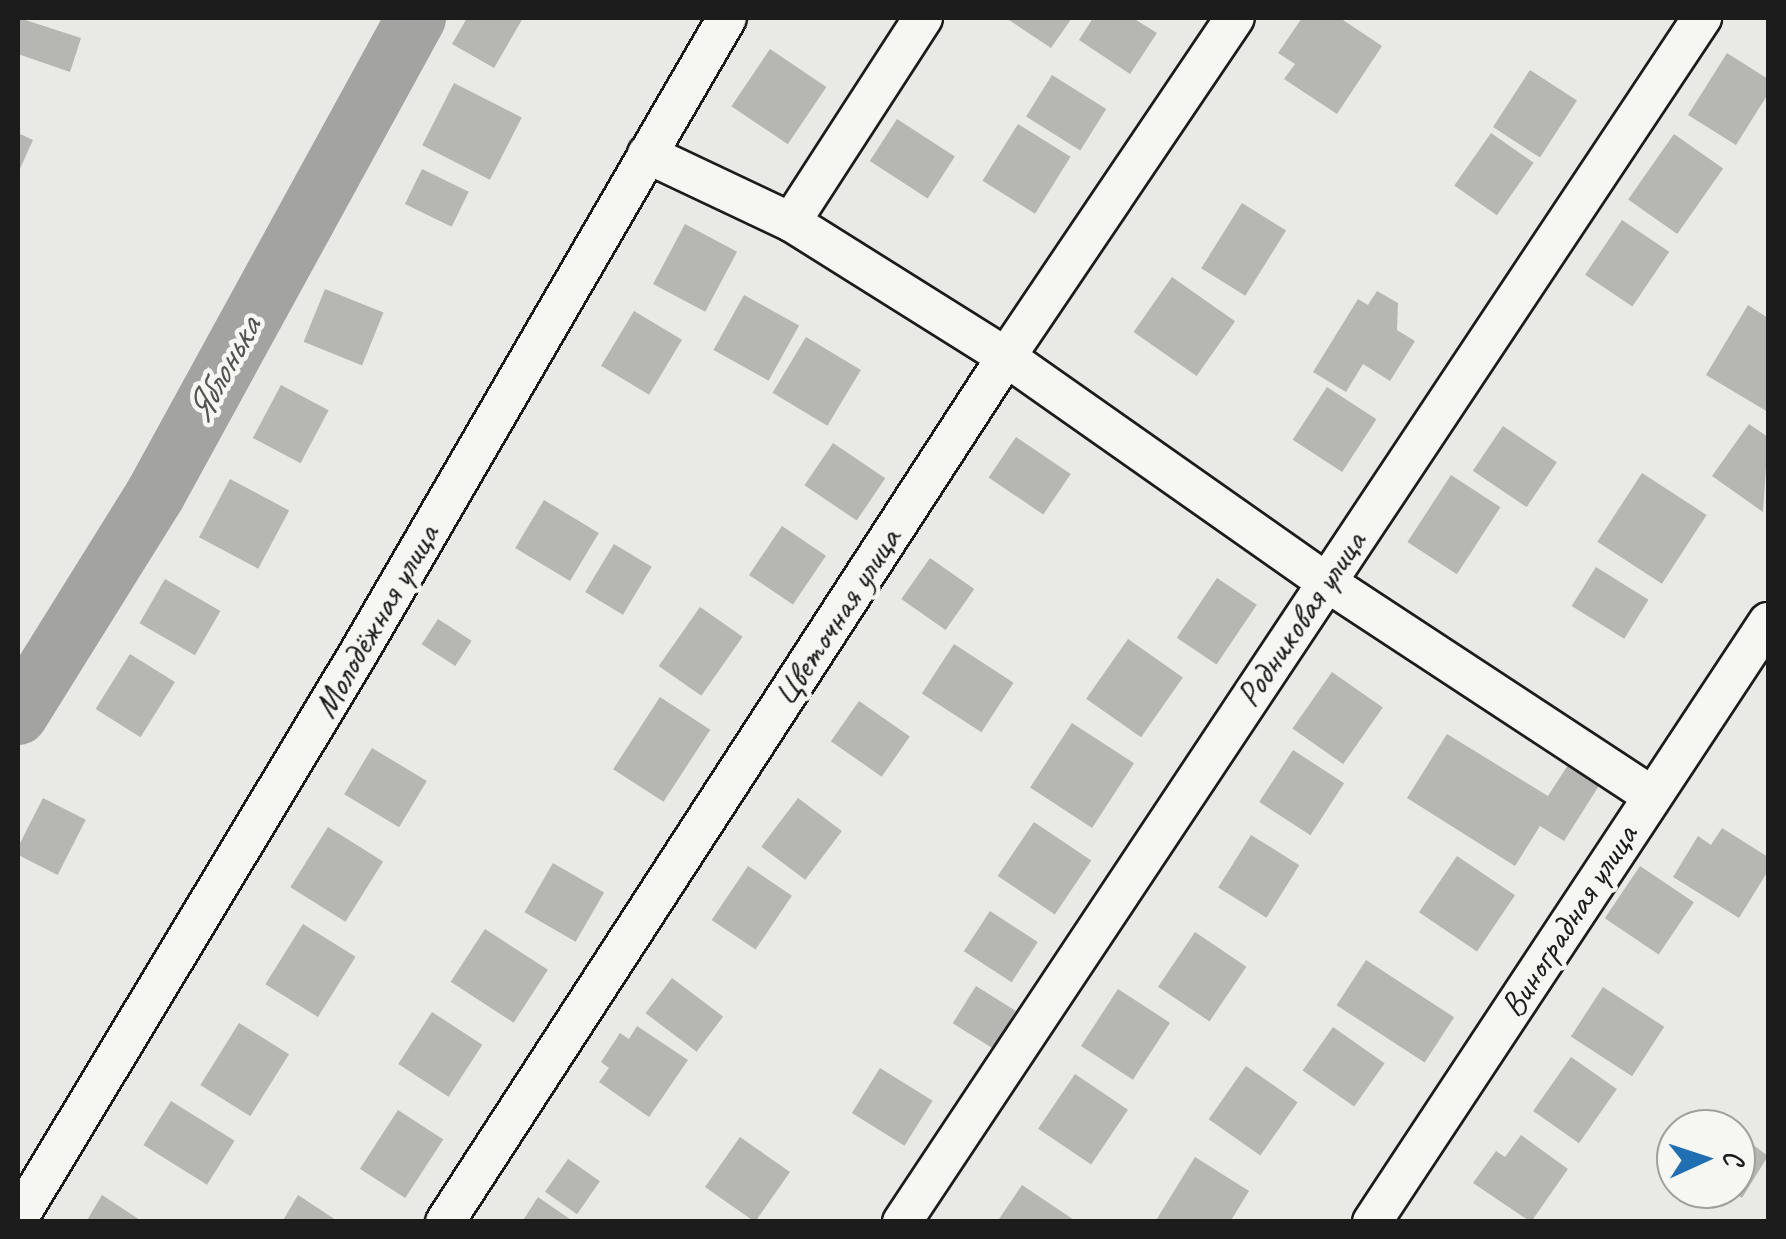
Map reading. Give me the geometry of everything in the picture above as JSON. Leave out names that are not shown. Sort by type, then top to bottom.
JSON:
[{"type":"street","name":"Молодёжная улица","points":[[18,1219],[358,654],[727,18]]},
{"type":"street","points":[[790,222],[923,18]]},
{"type":"street","name":"Цветочная улица","points":[[445,1222],[1006,358],[1235,18]]},
{"type":"street","name":"Родниковая улица","points":[[902,1222],[1702,18]]},
{"type":"street","points":[[647,154],[790,222],[1006,358],[1325,581],[1652,795]]},
{"type":"street","name":"Виноградная улица","points":[[1372,1222],[1768,622]]},
{"type":"building","points":[[19,18],[81,38],[70,72],[18,54]]},
{"type":"building","points":[[467,18],[523,18],[494,68],[452,44]]},
{"type":"building","points":[[1006,18],[1072,18],[1051,48]]},
{"type":"building","points":[[1093,18],[1133,18],[1157,33],[1130,74],[1079,40]]},
{"type":"building","points":[[1302,18],[1340,18],[1382,46],[1337,114],[1284,79],[1295,64],[1278,53]]},
{"type":"building","points":[[770,49],[826,87],[788,144],[731,106]]},
{"type":"building","points":[[1727,53],[1768,79],[1768,94],[1736,145],[1688,115]]},
{"type":"building","points":[[1530,70],[1577,100],[1540,158],[1493,127]]},
{"type":"building","points":[[1052,75],[1106,109],[1080,150],[1026,117]]},
{"type":"building","points":[[454,83],[522,118],[490,180],[422,145]]},
{"type":"building","points":[[897,119],[955,157],[928,199],[870,161]]},
{"type":"building","points":[[1018,124],[1071,157],[1035,214],[982,181]]},
{"type":"building","points":[[18,133],[33,140],[18,173]]},
{"type":"building","points":[[1491,133],[1534,163],[1497,215],[1454,185]]},
{"type":"building","points":[[1674,134],[1723,168],[1677,234],[1628,200]]},
{"type":"building","points":[[422,169],[469,192],[452,227],[405,204]]},
{"type":"building","points":[[1242,203],[1286,231],[1245,296],[1201,268]]},
{"type":"building","points":[[1622,220],[1669,252],[1632,307],[1585,275]]},
{"type":"building","points":[[685,224],[737,252],[705,312],[653,284]]},
{"type":"building","points":[[1172,277],[1235,321],[1197,376],[1134,332]]},
{"type":"building","points":[[325,289],[383,313],[362,365],[304,342]]},
{"type":"building","points":[[1377,291],[1398,303],[1397,330],[1415,341],[1390,381],[1363,364],[1346,392],[1313,372],[1358,299],[1368,305]]},
{"type":"building","points":[[744,295],[799,326],[769,381],[713,350]]},
{"type":"building","points":[[1748,305],[1768,318],[1768,412],[1706,375]]},
{"type":"building","points":[[634,311],[682,340],[649,395],[601,366]]},
{"type":"building","points":[[806,337],[861,370],[827,426],[773,393]]},
{"type":"building","points":[[281,385],[329,410],[301,463],[253,438]]},
{"type":"building","points":[[1327,387],[1376,419],[1342,472],[1293,440]]},
{"type":"building","points":[[1749,424],[1768,437],[1763,512],[1712,476]]},
{"type":"building","points":[[1503,426],[1557,462],[1527,507],[1473,471]]},
{"type":"building","points":[[1016,437],[1071,474],[1043,515],[989,478]]},
{"type":"building","points":[[833,443],[885,478],[857,521],[804,485]]},
{"type":"building","points":[[1642,473],[1707,515],[1662,584],[1597,542]]},
{"type":"building","points":[[1451,475],[1500,507],[1457,574],[1407,542]]},
{"type":"building","points":[[230,479],[289,510],[258,569],[199,537]]},
{"type":"building","points":[[544,500],[599,533],[570,581],[515,548]]},
{"type":"building","points":[[782,526],[826,556],[793,605],[749,575]]},
{"type":"building","points":[[614,544],[652,567],[623,615],[585,592]]},
{"type":"building","points":[[930,558],[974,589],[946,630],[901,599]]},
{"type":"building","points":[[1596,567],[1649,600],[1624,639],[1572,606]]},
{"type":"building","points":[[1217,578],[1257,605],[1217,665],[1177,638]]},
{"type":"building","points":[[165,579],[220,611],[195,655],[140,623]]},
{"type":"building","points":[[700,607],[743,637],[701,696],[659,666]]},
{"type":"building","points":[[438,619],[472,641],[455,666],[422,644]]},
{"type":"building","points":[[1128,639],[1183,677],[1141,737],[1086,699]]},
{"type":"building","points":[[954,644],[1014,683],[981,732],[922,693]]},
{"type":"building","points":[[130,654],[175,682],[141,737],[96,709]]},
{"type":"building","points":[[1332,672],[1383,708],[1343,764],[1292,729]]},
{"type":"building","points":[[660,697],[710,730],[663,802],[613,769]]},
{"type":"building","points":[[859,701],[910,737],[882,777],[831,741]]},
{"type":"building","points":[[1072,723],[1134,763],[1092,828],[1030,788]]},
{"type":"building","points":[[1447,734],[1548,796],[1575,754],[1607,773],[1564,841],[1540,826],[1515,866],[1407,798]]},
{"type":"building","points":[[372,748],[427,781],[399,827],[344,794]]},
{"type":"building","points":[[1293,750],[1344,783],[1310,835],[1259,802]]},
{"type":"building","points":[[43,798],[86,820],[58,875],[18,855],[18,847]]},
{"type":"building","points":[[798,798],[842,831],[805,880],[761,847]]},
{"type":"building","points":[[1034,822],[1091,861],[1055,914],[998,876]]},
{"type":"building","points":[[328,827],[383,861],[345,922],[290,887]]},
{"type":"building","points":[[1722,828],[1768,857],[1768,871],[1739,918],[1673,877],[1698,836],[1711,845]]},
{"type":"building","points":[[1251,835],[1299,865],[1266,918],[1218,888]]},
{"type":"building","points":[[1457,856],[1515,895],[1477,952],[1419,912]]},
{"type":"building","points":[[553,863],[604,892],[576,942],[524,912]]},
{"type":"building","points":[[748,866],[792,896],[756,950],[712,920]]},
{"type":"building","points":[[1640,866],[1694,902],[1659,955],[1605,918]]},
{"type":"building","points":[[990,911],[1038,942],[1012,982],[964,951]]},
{"type":"building","points":[[303,924],[356,957],[318,1017],[265,984]]},
{"type":"building","points":[[485,929],[548,970],[514,1023],[451,982]]},
{"type":"building","points":[[1195,932],[1246,967],[1209,1021],[1158,987]]},
{"type":"building","points":[[1366,960],[1454,1017],[1425,1062],[1337,1005]]},
{"type":"building","points":[[672,978],[723,1017],[697,1052],[646,1013]]},
{"type":"building","points":[[976,986],[1016,1011],[993,1048],[953,1023]]},
{"type":"building","points":[[1603,987],[1664,1027],[1632,1076],[1571,1036]]},
{"type":"building","points":[[1118,989],[1170,1023],[1133,1080],[1081,1046]]},
{"type":"building","points":[[432,1012],[482,1045],[449,1097],[398,1064]]},
{"type":"building","points":[[239,1023],[289,1054],[250,1116],[200,1085]]},
{"type":"building","points":[[637,1026],[688,1060],[649,1117],[599,1082],[609,1068],[601,1062],[620,1033],[629,1039]]},
{"type":"building","points":[[1333,1027],[1385,1063],[1354,1107],[1303,1070]]},
{"type":"building","points":[[1571,1057],[1617,1089],[1579,1143],[1533,1111]]},
{"type":"building","points":[[1246,1066],[1298,1102],[1260,1155],[1209,1119]]},
{"type":"building","points":[[880,1068],[933,1101],[904,1146],[852,1113]]},
{"type":"building","points":[[1075,1074],[1128,1110],[1091,1165],[1038,1129]]},
{"type":"building","points":[[171,1101],[235,1141],[207,1185],[143,1145]]},
{"type":"building","points":[[398,1110],[443,1139],[405,1198],[360,1169]]},
{"type":"building","points":[[1521,1135],[1568,1169],[1531,1222],[1473,1183],[1496,1151],[1505,1157]]},
{"type":"building","points":[[740,1137],[790,1172],[755,1222],[705,1187]]},
{"type":"building","points":[[1756,1147],[1768,1156],[1756,1175]]},
{"type":"building","points":[[1195,1157],[1249,1191],[1230,1222],[1155,1222]]},
{"type":"building","points":[[568,1159],[600,1181],[577,1214],[545,1192]]},
{"type":"building","points":[[1022,1185],[1077,1222],[997,1222]]},
{"type":"building","points":[[102,1195],[143,1222],[86,1222]]},
{"type":"building","points":[[298,1195],[339,1222],[282,1222]]},
{"type":"building","points":[[538,1197],[574,1222],[522,1222]]},
{"type":"waterway","name":"Яблонька","points":[[18,715],[155,495],[416,18]]}]
